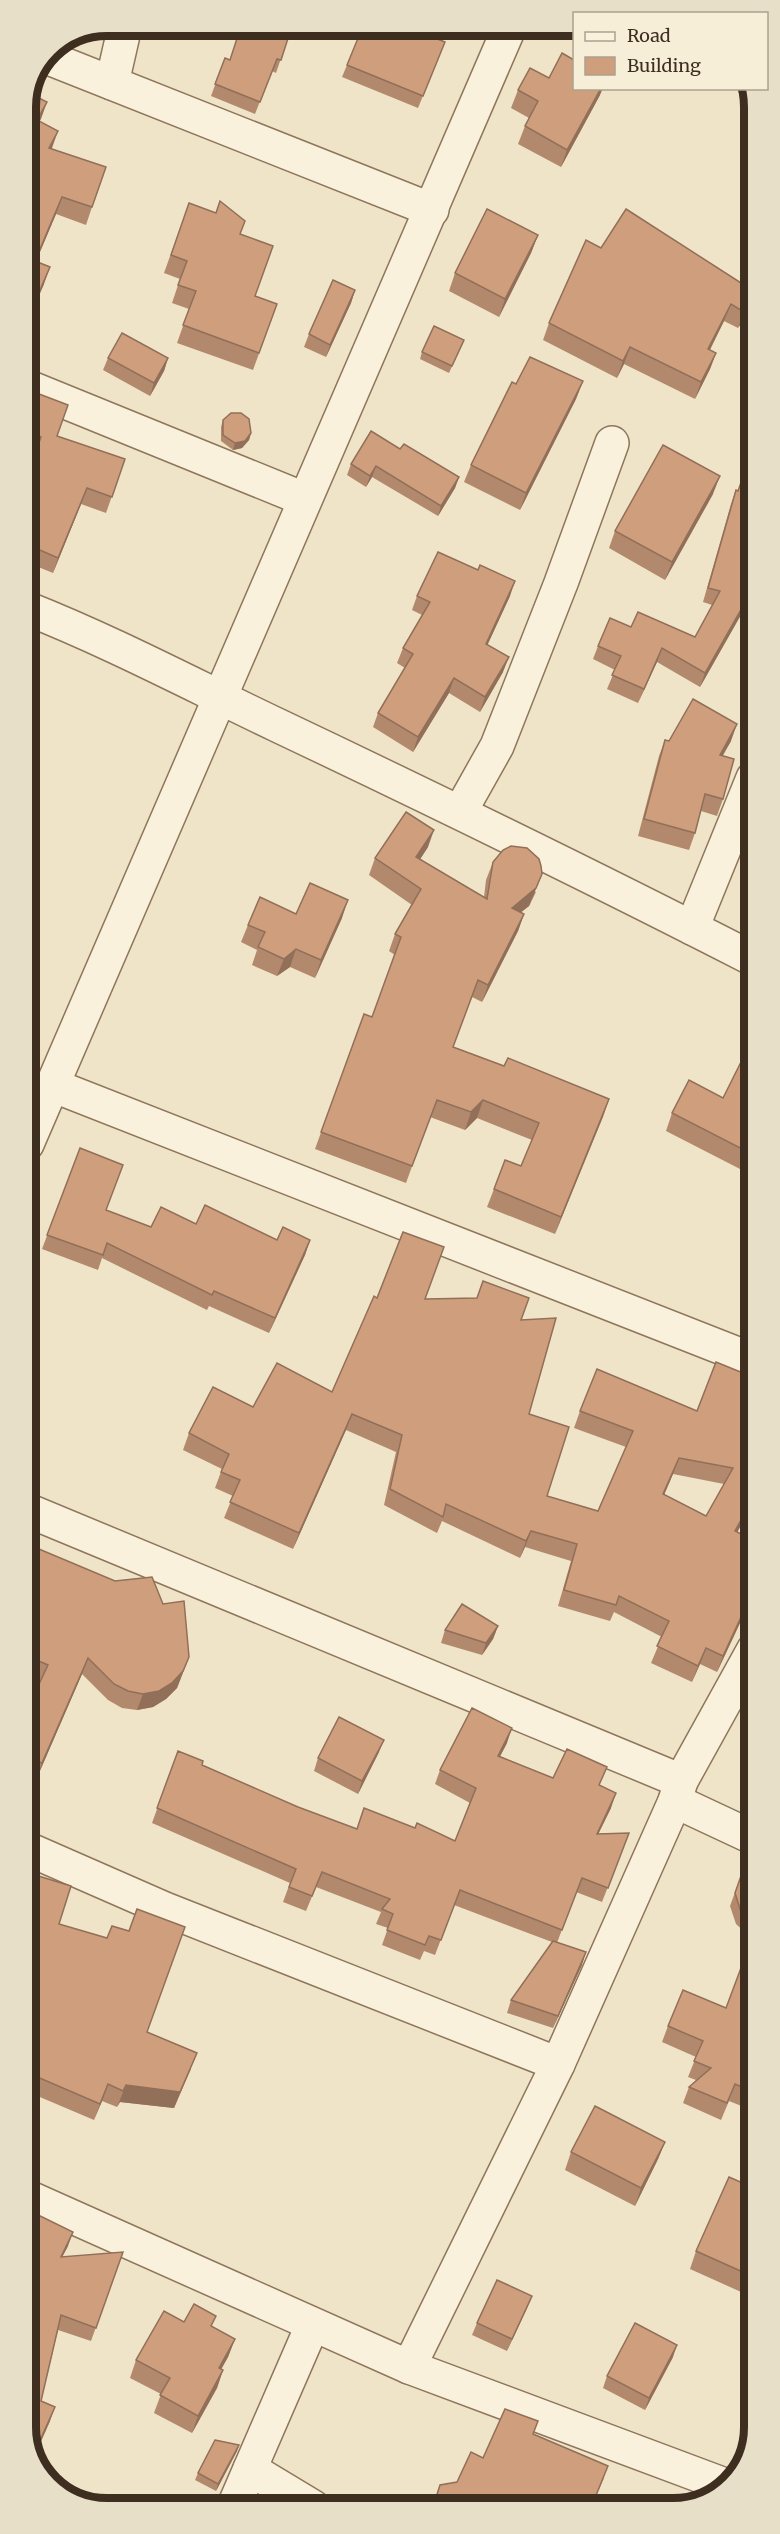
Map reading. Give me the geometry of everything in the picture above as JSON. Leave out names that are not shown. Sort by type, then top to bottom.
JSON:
[{"type":"street","points":[[112,83],[123,36]]},
{"type":"street","points":[[36,1123],[506,36]]},
{"type":"street","points":[[54,60],[432,210]]},
{"type":"street","points":[[36,390],[304,500]]},
{"type":"street","points":[[460,812],[496,746],[561,583],[612,443]]},
{"type":"street","points":[[36,612],[86,632],[460,812],[744,954]]},
{"type":"street","points":[[692,928],[744,800]]},
{"type":"street","points":[[52,1085],[744,1356]]},
{"type":"street","points":[[36,1514],[678,1791],[744,1832]]},
{"type":"street","points":[[409,2367],[558,2064],[678,1791],[744,1669]]},
{"type":"street","points":[[36,1853],[165,1909],[558,2064]]},
{"type":"street","points":[[36,2201],[312,2326],[409,2367],[717,2482]]},
{"type":"street","points":[[237,2498],[312,2326]]},
{"type":"street","points":[[249,2469],[298,2498]]},
{"type":"building","points":[[238,36],[289,36],[281,60],[277,59],[260,102],[215,84],[225,58],[230,60]]},
{"type":"building","points":[[359,36],[430,36],[445,42],[423,96],[347,65]]},
{"type":"building","points":[[562,53],[573,59],[573,90],[600,90],[567,150],[525,126],[538,101],[518,90],[530,68],[549,78]]},
{"type":"building","points":[[37,97],[47,102],[37,120],[58,131],[49,148],[106,167],[92,207],[62,197],[36,259]]},
{"type":"building","points":[[220,201],[245,221],[240,234],[273,246],[255,296],[277,304],[259,353],[183,325],[196,291],[178,285],[187,261],[171,255],[189,203],[216,213]]},
{"type":"building","points":[[487,209],[538,235],[505,299],[455,273]]},
{"type":"building","points":[[626,209],[744,285],[744,312],[731,304],[708,349],[716,353],[701,382],[630,347],[623,361],[549,323],[586,240],[601,248]]},
{"type":"building","points":[[36,261],[50,267],[36,299]]},
{"type":"building","points":[[333,280],[355,290],[330,345],[309,334]]},
{"type":"building","points":[[434,326],[464,340],[452,366],[422,352]]},
{"type":"building","points":[[122,333],[168,358],[154,383],[108,358]]},
{"type":"building","points":[[530,357],[583,381],[526,493],[471,465],[512,382],[516,384]]},
{"type":"building","points":[[36,393],[68,405],[57,436],[125,459],[112,497],[87,488],[58,558],[36,548],[36,451],[41,437],[36,435]]},
{"type":"building","points":[[231,413],[241,413],[249,419],[251,433],[245,441],[235,443],[223,435],[223,420]]},
{"type":"building","points":[[371,431],[400,449],[404,444],[459,477],[441,506],[376,466],[370,476],[351,464]]},
{"type":"building","points":[[663,445],[720,476],[672,562],[615,531]]},
{"type":"building","points":[[744,474],[744,604],[705,673],[662,648],[644,689],[612,675],[621,656],[598,646],[610,618],[631,627],[638,612],[695,637],[720,591],[708,588],[736,490],[738,491]]},
{"type":"building","points":[[438,552],[478,570],[480,565],[515,581],[486,644],[509,657],[485,697],[454,678],[418,737],[378,713],[413,654],[403,648],[430,602],[417,596]]},
{"type":"building","points":[[693,699],[737,724],[720,755],[734,759],[723,799],[705,794],[695,833],[644,819],[665,740],[669,741]]},
{"type":"building","points":[[406,812],[434,830],[416,857],[487,899],[493,862],[503,850],[511,846],[527,848],[539,859],[542,874],[536,888],[512,908],[524,914],[488,985],[478,980],[453,1047],[504,1066],[508,1058],[609,1099],[561,1217],[494,1189],[505,1160],[521,1166],[539,1123],[483,1100],[471,1112],[437,1100],[412,1166],[321,1132],[364,1014],[372,1017],[401,937],[395,934],[421,889],[375,858]]},
{"type":"building","points":[[310,883],[348,900],[321,960],[296,949],[284,959],[258,947],[265,932],[248,925],[260,897],[296,914]]},
{"type":"building","points":[[740,1064],[744,1066],[744,1150],[672,1113],[689,1080],[723,1098]]},
{"type":"building","points":[[80,1148],[123,1165],[106,1210],[151,1227],[161,1207],[196,1224],[205,1205],[277,1240],[283,1227],[310,1240],[275,1318],[214,1291],[212,1295],[107,1243],[103,1255],[47,1235]]},
{"type":"building","points":[[403,1232],[444,1247],[425,1299],[477,1298],[483,1281],[529,1298],[521,1320],[556,1318],[529,1414],[569,1427],[547,1496],[598,1511],[633,1431],[580,1411],[597,1369],[697,1411],[716,1362],[743,1373],[744,1514],[735,1531],[744,1536],[744,1610],[723,1656],[706,1648],[698,1666],[657,1646],[669,1621],[619,1596],[616,1605],[564,1590],[577,1544],[531,1531],[526,1541],[446,1504],[443,1517],[390,1489],[402,1435],[352,1414],[299,1533],[230,1502],[240,1480],[221,1472],[229,1454],[189,1433],[213,1387],[253,1407],[277,1363],[332,1392],[374,1296],[377,1298]],"holes":[[[679,1458],[733,1468],[706,1516],[663,1494]]]},
{"type":"building","points":[[36,1548],[115,1581],[152,1577],[163,1604],[184,1601],[189,1657],[183,1671],[172,1683],[159,1691],[143,1694],[128,1691],[114,1684],[88,1658],[42,1763],[36,1761],[36,1691],[48,1665],[36,1660]]},
{"type":"building","points":[[462,1604],[498,1626],[486,1643],[445,1630]]},
{"type":"building","points":[[472,1708],[512,1728],[498,1756],[553,1778],[567,1749],[607,1767],[599,1785],[616,1793],[597,1834],[629,1833],[608,1888],[582,1878],[562,1930],[460,1890],[441,1940],[429,1936],[425,1945],[387,1930],[393,1914],[382,1909],[390,1899],[322,1872],[312,1896],[289,1887],[296,1869],[157,1808],[178,1751],[203,1761],[202,1765],[298,1807],[357,1829],[364,1808],[415,1828],[417,1823],[455,1841],[476,1788],[440,1770]]},
{"type":"building","points":[[339,1717],[384,1740],[362,1781],[318,1758]]},
{"type":"building","points":[[744,1873],[744,1915],[735,1893]]},
{"type":"building","points":[[36,1875],[71,1886],[59,1924],[107,1938],[112,1926],[129,1931],[137,1909],[185,1927],[147,2032],[197,2053],[180,2092],[126,2085],[123,2091],[108,2084],[100,2104],[36,2076]]},
{"type":"building","points":[[553,1941],[586,1952],[558,2016],[511,2000]]},
{"type":"building","points":[[744,1960],[744,2088],[735,2084],[727,2103],[689,2087],[711,2068],[694,2061],[703,2041],[668,2026],[683,1990],[726,2008]]},
{"type":"building","points":[[595,2106],[665,2142],[641,2188],[571,2152]]},
{"type":"building","points":[[729,2177],[744,2184],[744,2273],[696,2251]]},
{"type":"building","points":[[36,2214],[73,2232],[61,2257],[123,2252],[96,2328],[61,2315],[41,2401],[55,2407],[38,2445]]},
{"type":"building","points":[[497,2280],[532,2296],[512,2339],[477,2323]]},
{"type":"building","points":[[194,2304],[216,2316],[211,2326],[235,2339],[219,2368],[223,2370],[198,2416],[160,2395],[170,2378],[136,2360],[164,2311],[184,2322]]},
{"type":"building","points":[[635,2323],[677,2345],[649,2398],[607,2376]]},
{"type":"building","points":[[505,2409],[538,2421],[533,2434],[608,2466],[595,2498],[436,2498],[440,2485],[457,2482],[471,2452],[483,2458]]},
{"type":"building","points":[[215,2440],[239,2445],[218,2484],[198,2473]]}]
